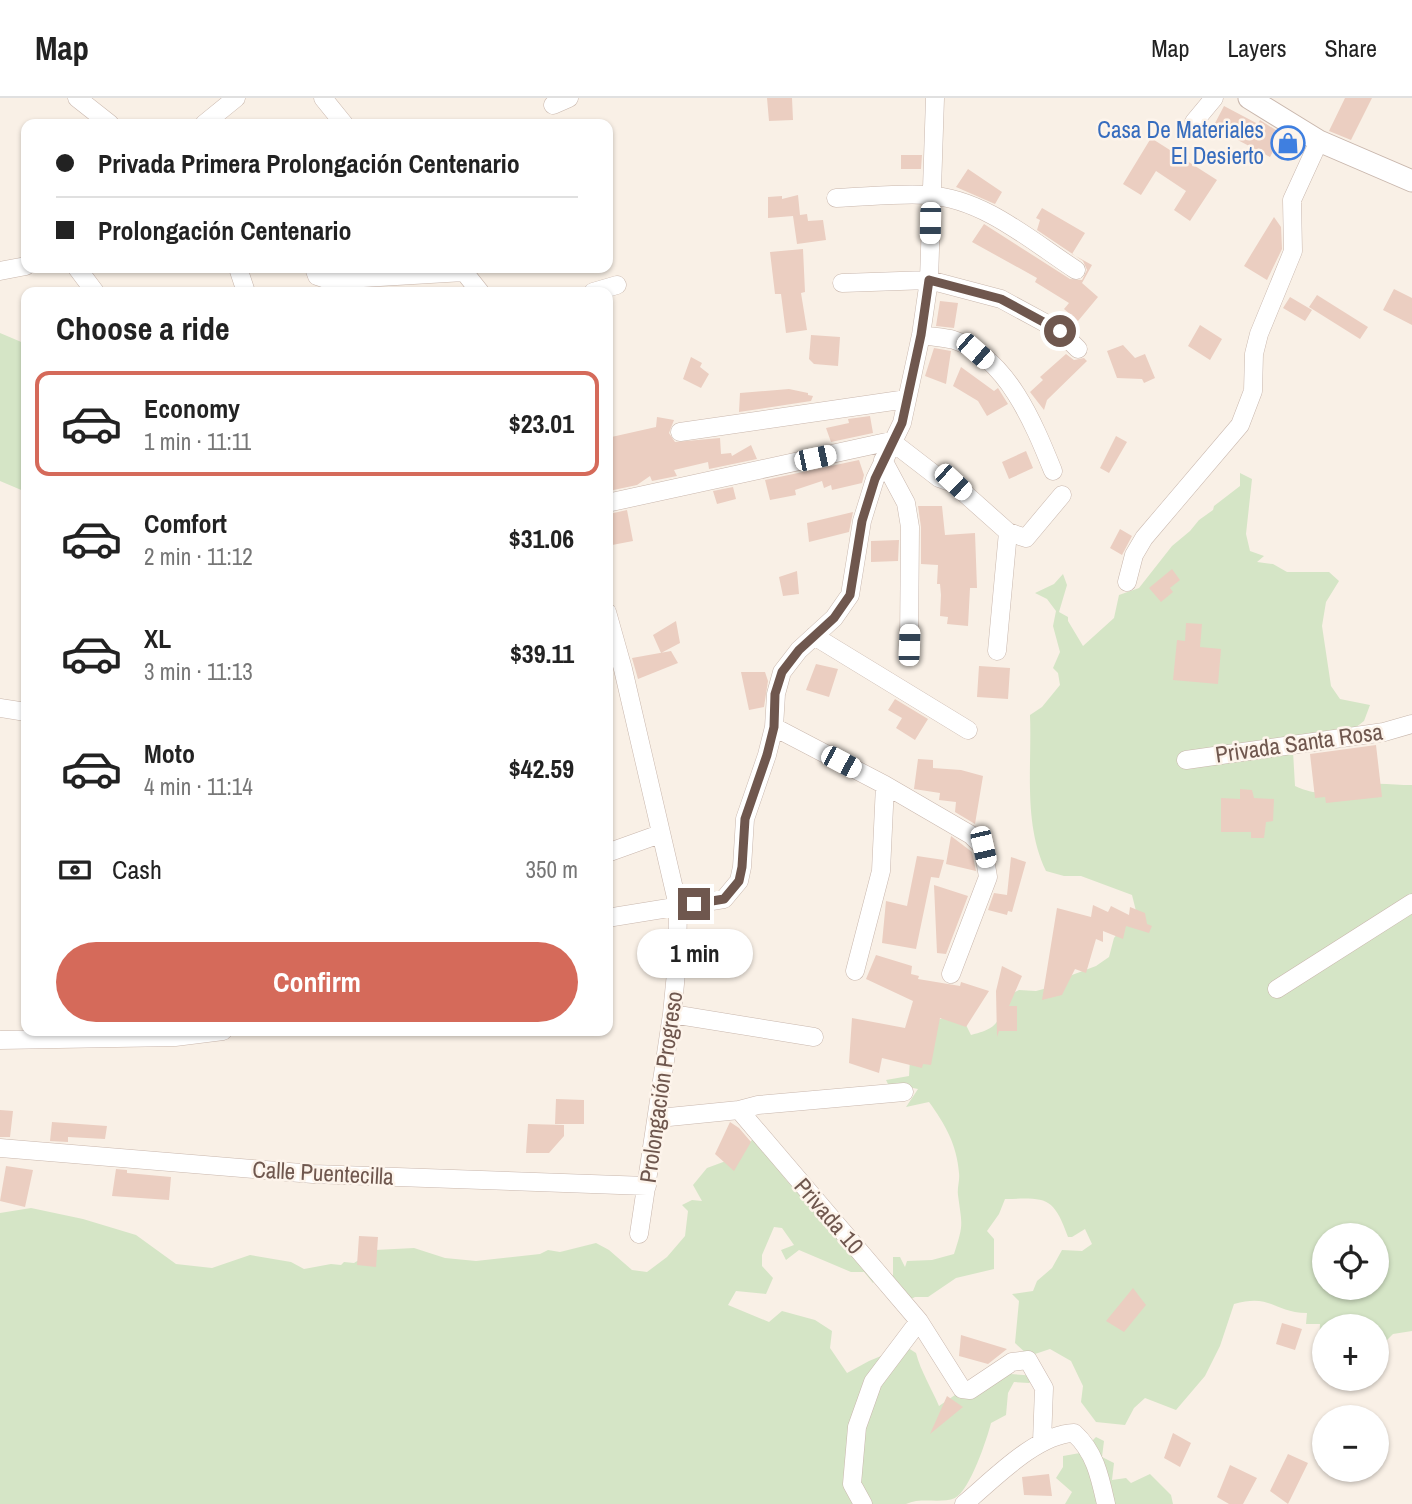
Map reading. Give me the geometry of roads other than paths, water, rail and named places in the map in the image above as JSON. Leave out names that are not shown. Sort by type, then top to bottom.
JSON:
[{"type":"street","points":[[77,98],[104,119]]},
{"type":"street","points":[[210,119],[236,98]]},
{"type":"street","points":[[323,98],[340,119]]},
{"type":"street","points":[[613,917],[724,899],[739,881],[745,819],[767,755],[774,727],[775,694],[782,672],[834,618],[850,595],[862,521],[883,460],[898,432],[907,399],[921,335],[929,280],[935,98]]},
{"type":"street","points":[[1194,122],[1214,98]]},
{"type":"street","points":[[1249,98],[1319,141],[1412,181]]},
{"type":"street","points":[[1127,582],[1134,555],[1144,538],[1240,425],[1253,391],[1254,354],[1259,334],[1293,251],[1292,200],[1319,141]]},
{"type":"street","points":[[836,198],[931,195],[967,203],[989,213],[1076,270]]},
{"type":"street","points":[[0,271],[21,267]]},
{"type":"street","points":[[316,273],[317,276],[329,280],[422,273]]},
{"type":"street","points":[[464,273],[476,287]]},
{"type":"street","points":[[842,283],[929,280],[1001,299],[1060,331],[1078,349]]},
{"type":"street","points":[[610,287],[617,285]]},
{"type":"street","points":[[921,335],[954,340],[975,351],[995,369],[1015,390],[1053,471]]},
{"type":"street","points":[[680,432],[907,399]]},
{"type":"street","points":[[613,502],[891,441],[939,478],[953,482],[1008,532],[1026,538],[1062,495]]},
{"type":"street","points":[[883,460],[906,503],[910,527],[909,645]]},
{"type":"street","points":[[997,651],[1008,532]]},
{"type":"street","name":"Prolongación Progreso","points":[[613,633],[678,906],[673,1014],[639,1234]]},
{"type":"street","points":[[814,636],[968,730]]},
{"type":"street","points":[[0,708],[21,711]]},
{"type":"street","name":"Privada Santa Rosa","points":[[1186,760],[1384,732],[1412,724]]},
{"type":"street","points":[[774,727],[885,785],[971,835],[983,847],[988,877],[951,974]]},
{"type":"street","points":[[855,971],[881,871],[885,785]]},
{"type":"street","points":[[613,851],[660,834]]},
{"type":"street","points":[[1277,989],[1412,903]]},
{"type":"street","points":[[673,1014],[814,1037]]},
{"type":"street","points":[[0,1040],[183,1036]]},
{"type":"street","points":[[659,1118],[738,1110],[758,1105],[904,1092]]},
{"type":"street","name":"Privada 10","points":[[738,1110],[919,1321],[962,1389],[970,1390],[1012,1362],[1028,1360],[1044,1388],[1042,1442]]},
{"type":"street","name":"Calle Puentecilla","points":[[0,1148],[313,1174],[647,1186]]},
{"type":"street","points":[[863,1504],[852,1484],[857,1427],[873,1382],[919,1321]]},
{"type":"street","points":[[964,1504],[1042,1442],[1059,1433],[1074,1433],[1087,1444],[1100,1476],[1106,1504]]},
{"type":"place","name":"Casa De Materiales El Desierto","points":[[1288,143]]}]
